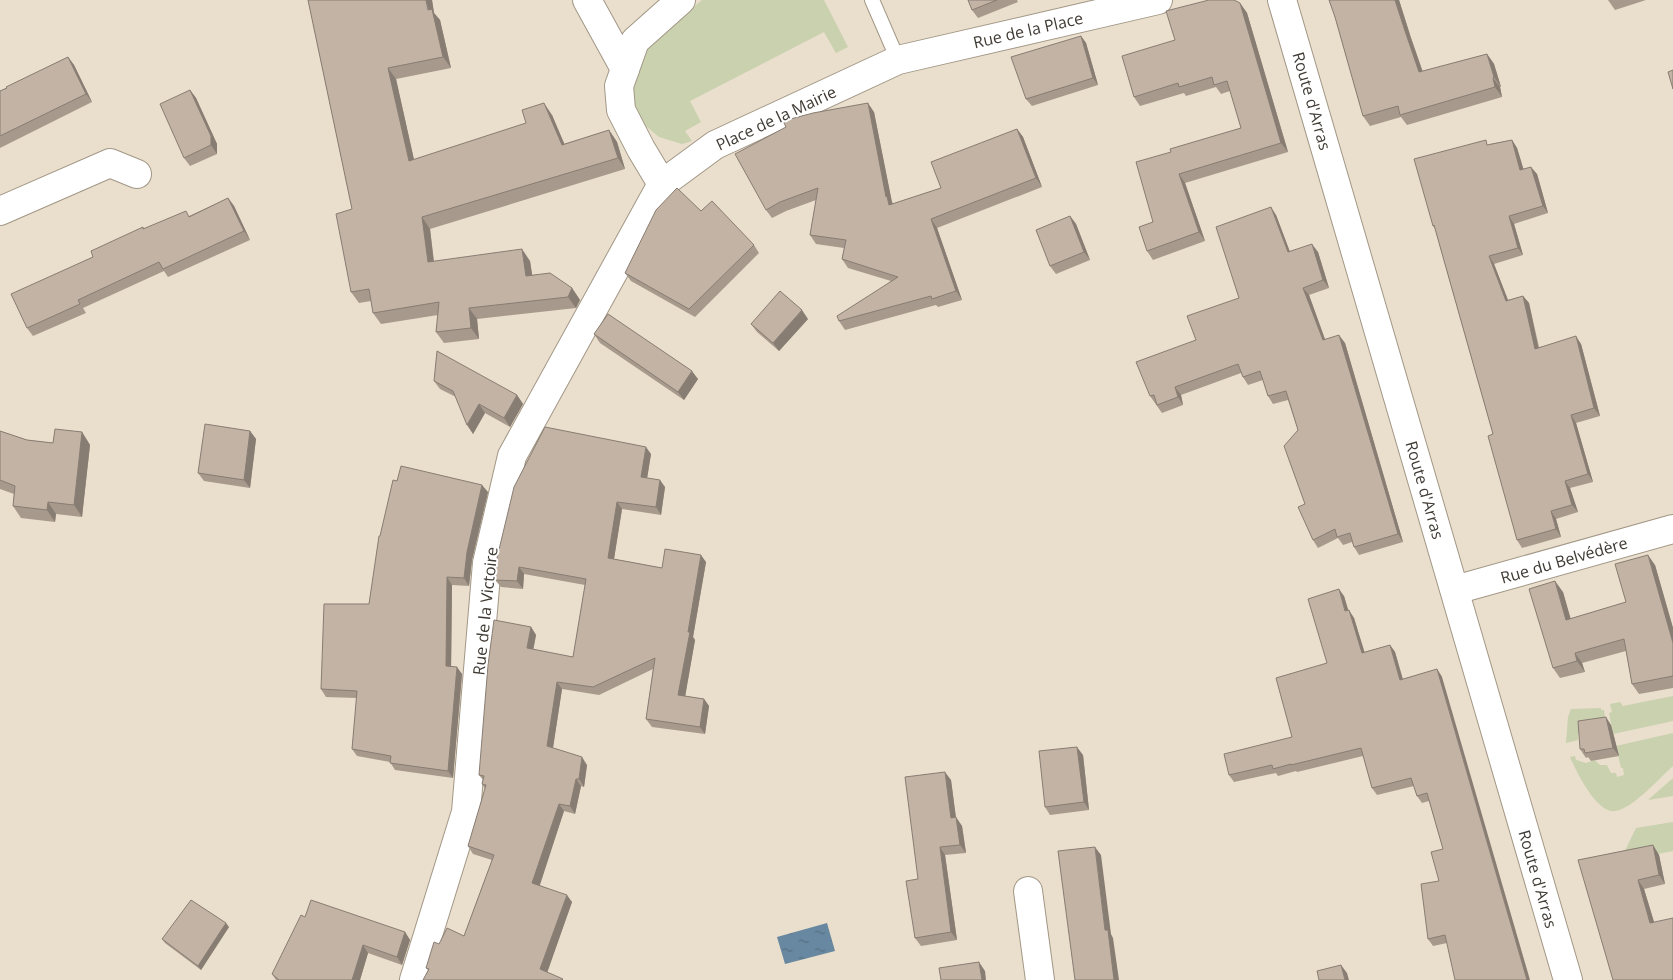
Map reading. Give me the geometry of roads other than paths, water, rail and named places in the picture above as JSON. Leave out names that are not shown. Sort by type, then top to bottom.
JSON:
[{"type":"street","points":[[587,0],[625,70]]},
{"type":"street","points":[[662,184],[621,110],[619,86],[635,41],[682,0]]},
{"type":"street","name":"Rue de la Place","points":[[898,60],[1158,0]]},
{"type":"street","name":"Route d'Arras","points":[[1282,0],[1568,980]]},
{"type":"street","name":"Place de la Mairie","points":[[662,184],[715,145],[898,60]]},
{"type":"street","points":[[0,211],[110,163],[137,174]]},
{"type":"street","name":"Rue de la Victoire","points":[[414,980],[466,812],[487,563],[512,456],[662,184]]},
{"type":"street","name":"Rue du Belvédère","points":[[1455,590],[1673,529]]},
{"type":"street","points":[[1028,891],[1040,980]]},
{"type":"lane","points":[[872,0],[898,60]]},
{"type":"water","points":[[827,923],[835,951],[785,964],[777,937]]}]
